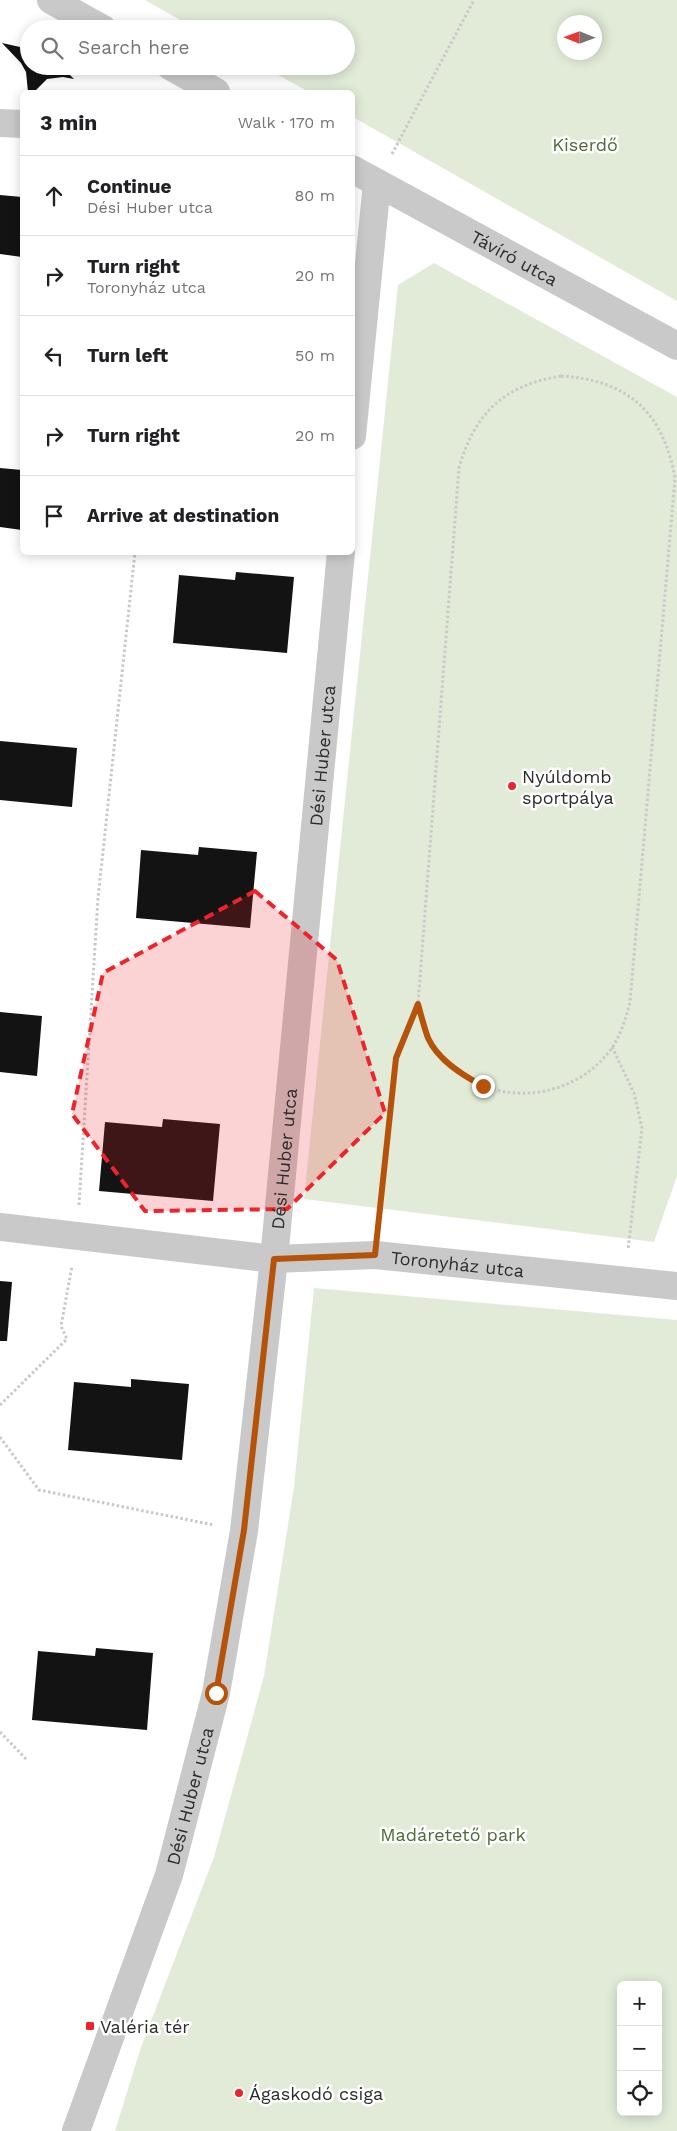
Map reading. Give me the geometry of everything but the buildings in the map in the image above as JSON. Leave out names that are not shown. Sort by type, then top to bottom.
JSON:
[{"type":"street","points":[[52,0],[87,20]]},
{"type":"street","points":[[186,75],[212,90]]},
{"type":"street","points":[[0,123],[20,124]]},
{"type":"street","name":"Távíró utca","points":[[355,171],[677,346]]},
{"type":"street","points":[[355,404],[376,183]]},
{"type":"street","name":"Dési Huber utca","points":[[76,2131],[169,1875],[216,1693],[244,1530],[274,1259],[341,555]]},
{"type":"street","name":"Toronyház utca","points":[[0,1227],[274,1259],[375,1255],[677,1286]]},
{"type":"path","points":[[376,183],[474,0]]},
{"type":"path","points":[[375,1255],[396,1058],[418,1004],[459,468],[464,448],[486,412],[502,398],[520,387],[540,380],[561,376],[602,382],[621,391],[653,419],[664,437],[671,457],[675,478],[630,1002],[624,1026],[612,1047],[596,1065],[577,1080],[555,1089],[531,1094],[506,1093],[483,1086],[462,1075],[443,1059],[429,1039],[418,1004]]},
{"type":"path","points":[[671,519],[677,516]]},
{"type":"path","points":[[0,1405],[68,1339],[61,1326],[77,1236],[98,898],[135,555]]},
{"type":"path","points":[[612,1047],[634,1093],[642,1128],[625,1280]]},
{"type":"path","points":[[0,1437],[39,1490],[244,1530]]},
{"type":"path","points":[[0,1732],[27,1760]]},
{"type":"highlighted area","points":[[255,891],[337,960],[385,1113],[287,1209],[145,1211],[72,1114],[103,973]]},
{"type":"green space","name":"Kiserdő","points":[[145,0],[677,0],[677,301],[355,118],[355,90],[305,90],[278,75],[355,75],[355,20],[180,20]]},
{"type":"green space","name":"Nyúldomb sportpálya","points":[[434,263],[677,397],[677,1176],[654,1242],[304,1199],[398,285]]},
{"type":"green space","name":"Madáretető park","points":[[314,1288],[677,1320],[677,2131],[115,2131],[141,2047],[214,1857],[264,1676],[294,1487]]},
{"type":"place","name":"Nyúldomb sportpálya","points":[[512,786]]},
{"type":"place","name":"Valéria tér","points":[[90,2026]]},
{"type":"place","name":"Ágaskodó csiga","points":[[239,2093]]},
{"type":"route","points":[[216,1693],[244,1530],[274,1259],[375,1255],[396,1058],[418,1004],[429,1039],[443,1059],[462,1075],[483,1086]]}]
